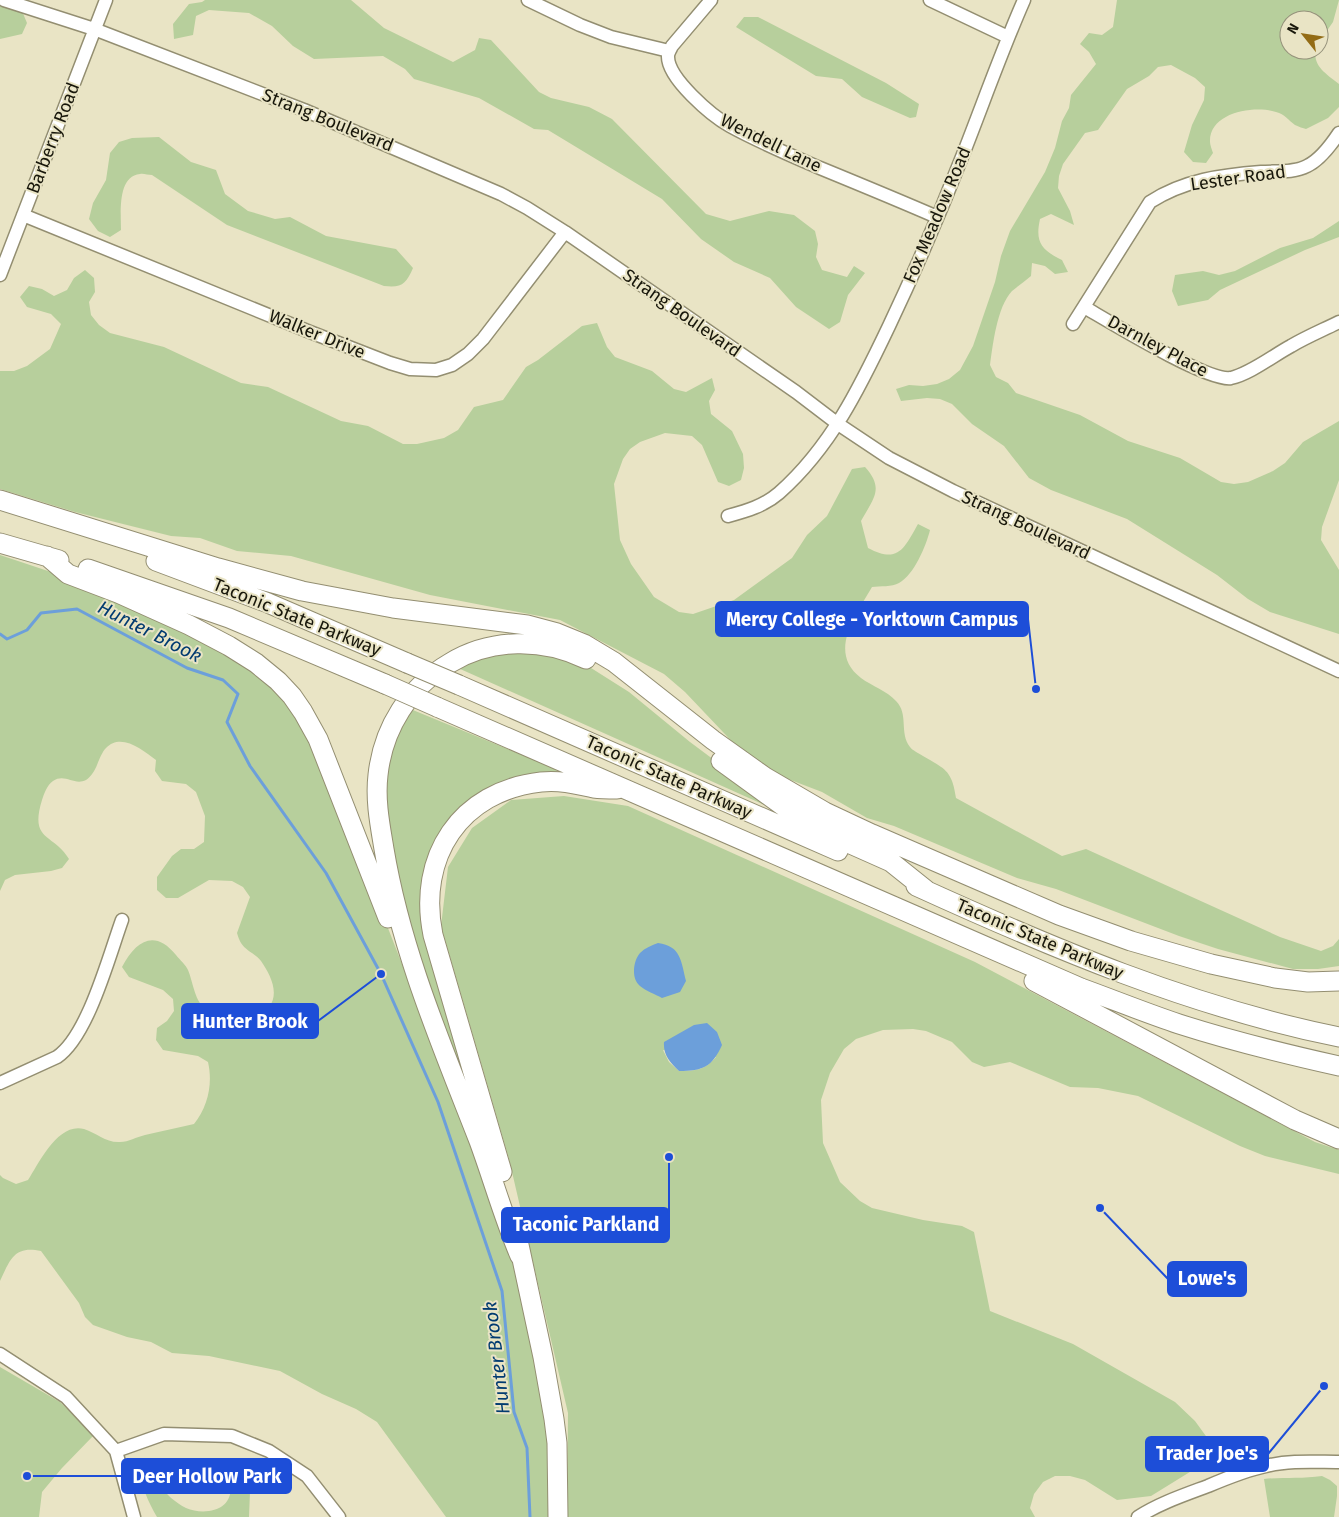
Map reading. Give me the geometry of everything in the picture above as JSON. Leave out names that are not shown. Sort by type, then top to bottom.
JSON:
[{"type":"highway","points":[[0,500],[210,565],[295,589],[376,605],[527,625],[557,633],[584,644],[614,662],[718,745],[765,777],[824,812],[878,837],[1059,916],[1146,946],[1228,968],[1275,978],[1308,982],[1339,981]]},
{"type":"highway","name":"Taconic State Parkway","points":[[0,512],[104,544],[204,578],[301,616],[1072,954],[1153,985],[1260,1018],[1339,1037]]},
{"type":"highway","name":"Taconic State Parkway","points":[[0,543],[132,583],[221,615],[293,644],[1049,974],[1146,1012],[1244,1043],[1339,1066]]},
{"type":"highway","points":[[47,556],[68,574],[142,603],[230,646],[264,669],[292,696],[304,712],[318,739],[416,989],[440,1043]]},
{"type":"highway","points":[[520,1256],[440,1043],[406,945],[390,885],[378,810],[378,775],[387,736],[395,719],[410,697],[428,679],[444,666],[461,657],[478,650],[506,644],[535,644],[563,649],[587,659],[614,677],[774,801],[837,838],[891,862],[926,890]]},
{"type":"highway","points":[[558,1517],[557,1444],[536,1323],[505,1184],[433,935],[429,910],[431,878],[441,850],[456,826],[470,811],[494,796],[518,787],[549,782],[576,783],[596,788],[628,789]]},
{"type":"highway","points":[[952,931],[963,947],[1071,999],[1301,1123],[1339,1139]]},
{"type":"street","name":"Strang Boulevard","points":[[4,0],[94,29],[304,110],[476,182],[527,208],[565,232],[889,458],[953,491],[1339,671]]},
{"type":"street","name":"Barberry Road","points":[[0,275],[106,0]]},
{"type":"street","points":[[528,0],[611,37],[669,51],[711,0]]},
{"type":"street","points":[[930,0],[1008,37]]},
{"type":"street","name":"Fox Meadow Road","points":[[728,516],[764,503],[778,494],[801,471],[838,424],[868,370],[912,278],[1024,0]]},
{"type":"street","name":"Wendell Lane","points":[[669,51],[667,54],[668,62],[679,81],[694,98],[729,126],[773,148],[937,217]]},
{"type":"street","name":"Lester Road","points":[[1073,324],[1150,202],[1165,192],[1184,184],[1211,178],[1306,167],[1316,160],[1339,133]]},
{"type":"street","name":"Walker Drive","points":[[23,215],[390,363],[410,368],[436,370],[452,364],[468,354],[483,339],[565,232]]},
{"type":"street","name":"Darnley Place","points":[[1084,308],[1190,366],[1218,378],[1231,378],[1245,372],[1293,344],[1339,322]]},
{"type":"street","points":[[0,1083],[57,1057],[64,1052],[76,1037],[100,981],[122,920]]},
{"type":"street","points":[[0,1354],[66,1397],[116,1451],[134,1517]]},
{"type":"street","points":[[116,1451],[164,1434],[232,1436],[270,1451],[307,1476],[339,1517]]},
{"type":"street","points":[[1138,1517],[1152,1508],[1241,1473],[1267,1465],[1339,1462]]},
{"type":"green space","points":[[205,0],[351,0],[384,28],[453,62],[475,50],[479,38],[491,40],[539,92],[551,98],[589,107],[612,119],[706,214],[730,221],[769,211],[794,215],[815,231],[818,244],[816,257],[822,270],[847,277],[854,266],[865,273],[848,295],[840,322],[829,329],[796,307],[770,278],[734,262],[701,239],[662,199],[548,130],[534,129],[479,98],[414,79],[405,69],[383,56],[314,59],[293,46],[272,26],[249,13],[209,10],[196,16],[193,35],[174,39],[173,24],[189,4]]},
{"type":"green space","points":[[1117,0],[1339,0],[1333,22],[1329,28],[1329,10],[1279,10],[1279,60],[1316,60],[1326,74],[1339,84],[1339,107],[1328,118],[1306,129],[1295,125],[1276,112],[1257,110],[1235,113],[1225,117],[1212,132],[1210,142],[1213,153],[1206,163],[1193,162],[1184,152],[1192,125],[1204,100],[1205,87],[1195,78],[1171,65],[1158,67],[1149,76],[1127,89],[1098,130],[1085,133],[1063,164],[1058,188],[1070,211],[1074,225],[1051,214],[1040,219],[1038,234],[1041,244],[1049,253],[1062,260],[1068,272],[1055,274],[1045,266],[1032,263],[1031,276],[1012,291],[1003,306],[996,326],[990,365],[996,377],[1008,383],[1016,393],[1080,415],[1128,441],[1180,458],[1221,482],[1234,484],[1248,482],[1273,471],[1285,463],[1303,442],[1339,421],[1339,480],[1322,527],[1321,540],[1339,570],[1339,634],[1270,612],[1248,599],[1217,575],[1127,519],[1051,490],[1029,478],[1004,446],[972,424],[952,404],[940,399],[927,398],[901,401],[896,389],[909,385],[937,384],[949,379],[960,370],[973,346],[1010,231],[1045,172],[1055,148],[1062,121],[1069,108],[1071,95],[1096,64],[1089,52],[1080,44],[1089,33],[1102,35],[1113,27]]},
{"type":"green space","points":[[0,5],[22,11],[27,23],[22,34],[0,39]]},
{"type":"green space","points":[[744,17],[758,17],[886,83],[919,104],[916,117],[910,118],[862,97],[842,79],[816,76],[736,27]]},
{"type":"green space","points":[[159,137],[191,162],[216,170],[225,194],[248,211],[275,219],[290,217],[326,236],[396,249],[413,268],[403,284],[384,286],[227,225],[152,175],[144,174],[133,176],[127,181],[124,188],[121,206],[121,230],[110,237],[98,231],[89,219],[93,203],[106,180],[110,153],[119,142],[132,138]]},
{"type":"green space","points":[[1339,221],[1339,237],[1305,250],[1220,290],[1208,300],[1178,306],[1172,291],[1175,275],[1203,271],[1219,275],[1235,271],[1280,248],[1313,238]]},
{"type":"green space","points":[[85,270],[94,278],[95,292],[89,302],[91,315],[99,325],[110,333],[164,347],[241,383],[268,387],[341,421],[368,426],[403,444],[417,444],[444,438],[458,430],[474,407],[503,400],[526,367],[582,326],[597,323],[607,347],[615,357],[652,371],[674,389],[686,392],[712,378],[715,390],[709,401],[711,414],[732,431],[743,454],[744,468],[741,480],[729,486],[718,482],[702,445],[692,436],[665,433],[640,442],[630,449],[623,459],[614,484],[620,540],[631,564],[654,597],[679,612],[693,614],[734,600],[792,558],[807,535],[827,516],[852,469],[865,467],[871,475],[876,488],[873,500],[861,521],[868,548],[886,555],[893,554],[904,547],[918,524],[930,530],[919,560],[910,574],[899,583],[872,587],[848,633],[845,645],[846,657],[851,668],[861,678],[888,694],[900,706],[905,736],[910,747],[946,771],[952,781],[956,798],[1062,856],[1086,849],[1280,937],[1321,951],[1333,946],[1339,939],[1339,966],[1318,969],[1293,969],[1218,949],[1056,889],[1017,878],[894,826],[867,818],[822,792],[775,774],[741,751],[685,692],[664,674],[560,620],[430,595],[291,556],[237,551],[200,538],[171,536],[75,512],[0,489],[0,371],[14,371],[27,366],[50,349],[61,324],[51,314],[27,307],[20,297],[29,286],[42,289],[54,296],[67,290],[74,278]]},
{"type":"green space","points":[[0,555],[60,575],[226,649],[287,697],[327,772],[512,1250],[545,1405],[549,1457],[549,1517],[446,1517],[377,1422],[356,1409],[322,1394],[280,1371],[209,1356],[172,1353],[151,1342],[127,1337],[93,1325],[85,1317],[79,1303],[41,1251],[25,1250],[19,1252],[10,1261],[0,1281],[0,1175],[16,1184],[28,1180],[50,1146],[66,1132],[75,1128],[84,1129],[110,1141],[120,1142],[194,1124],[203,1110],[210,1078],[208,1062],[198,1056],[163,1050],[156,1040],[157,1028],[167,1021],[174,1011],[173,999],[163,990],[129,977],[122,967],[133,950],[146,941],[153,940],[161,942],[168,947],[187,968],[199,1002],[215,1017],[225,1021],[246,1021],[265,1010],[272,1002],[274,990],[264,966],[259,959],[243,946],[237,933],[250,897],[243,887],[232,881],[209,880],[178,898],[166,898],[157,890],[157,877],[172,856],[181,849],[194,849],[204,842],[205,816],[196,792],[186,784],[162,781],[155,771],[156,760],[132,744],[118,742],[106,748],[94,771],[86,780],[77,782],[62,778],[51,783],[42,800],[39,823],[45,836],[57,845],[69,859],[62,868],[15,875],[5,880],[0,891]]},
{"type":"green space","points":[[549,650],[580,661],[629,692],[690,742],[769,801],[767,806],[458,668],[499,651]]},
{"type":"green space","points":[[408,708],[556,769],[558,774],[470,803],[425,910],[470,1094],[422,968],[399,885],[385,795],[393,734]]},
{"type":"green space","points":[[564,796],[628,806],[975,962],[1315,1142],[1339,1150],[1339,1174],[1265,1156],[1240,1146],[1138,1096],[1098,1088],[1070,1087],[1010,1062],[984,1067],[972,1062],[952,1042],[926,1031],[913,1029],[883,1030],[856,1039],[844,1049],[830,1073],[821,1100],[823,1143],[840,1182],[860,1201],[872,1208],[923,1220],[962,1226],[974,1232],[990,1311],[1073,1344],[1175,1402],[1195,1421],[1219,1454],[1151,1496],[1117,1500],[1085,1480],[1070,1476],[1055,1476],[1043,1482],[1034,1494],[1030,1508],[1035,1517],[567,1517],[568,1413],[509,1159],[441,926],[448,867],[472,828],[511,800]],"holes":[[[663,1050],[716,1057],[708,1065],[700,1069],[679,1071],[669,1062]]]},
{"type":"green space","points":[[0,1367],[60,1402],[94,1435],[42,1492],[39,1517],[0,1517]]},
{"type":"green space","points":[[147,1462],[154,1469],[162,1488],[171,1498],[186,1508],[200,1511],[219,1508],[226,1503],[231,1490],[234,1471],[238,1466],[245,1464],[251,1467],[249,1517],[157,1517],[147,1497],[141,1477],[141,1463]]},
{"type":"green space","points":[[1322,1476],[1337,1486],[1334,1517],[1270,1517],[1264,1479]]},
{"type":"water","points":[[658,943],[671,947],[676,951],[681,961],[686,981],[680,992],[662,998],[640,986],[634,975],[635,965],[640,953]]},
{"type":"water","points":[[707,1023],[717,1032],[722,1045],[718,1052],[710,1063],[701,1069],[679,1071],[666,1055],[664,1042],[694,1025]]},
{"type":"waterway","name":"Hunter Brook","points":[[0,634],[7,639],[27,630],[41,613],[77,609],[187,668],[223,680],[238,694],[227,722],[250,766],[326,873],[381,974],[438,1102],[502,1291],[514,1412],[527,1448],[530,1517]]},
{"type":"place","name":"Mercy College - Yorktown Campus","points":[[1036,689]]},
{"type":"place","name":"Hunter Brook","points":[[381,974]]},
{"type":"place","name":"Taconic Parkland","points":[[669,1157]]},
{"type":"place","name":"Lowe's","points":[[1100,1208]]},
{"type":"place","name":"Trader Joe's","points":[[1324,1386]]},
{"type":"place","name":"Deer Hollow Park","points":[[27,1476]]}]
